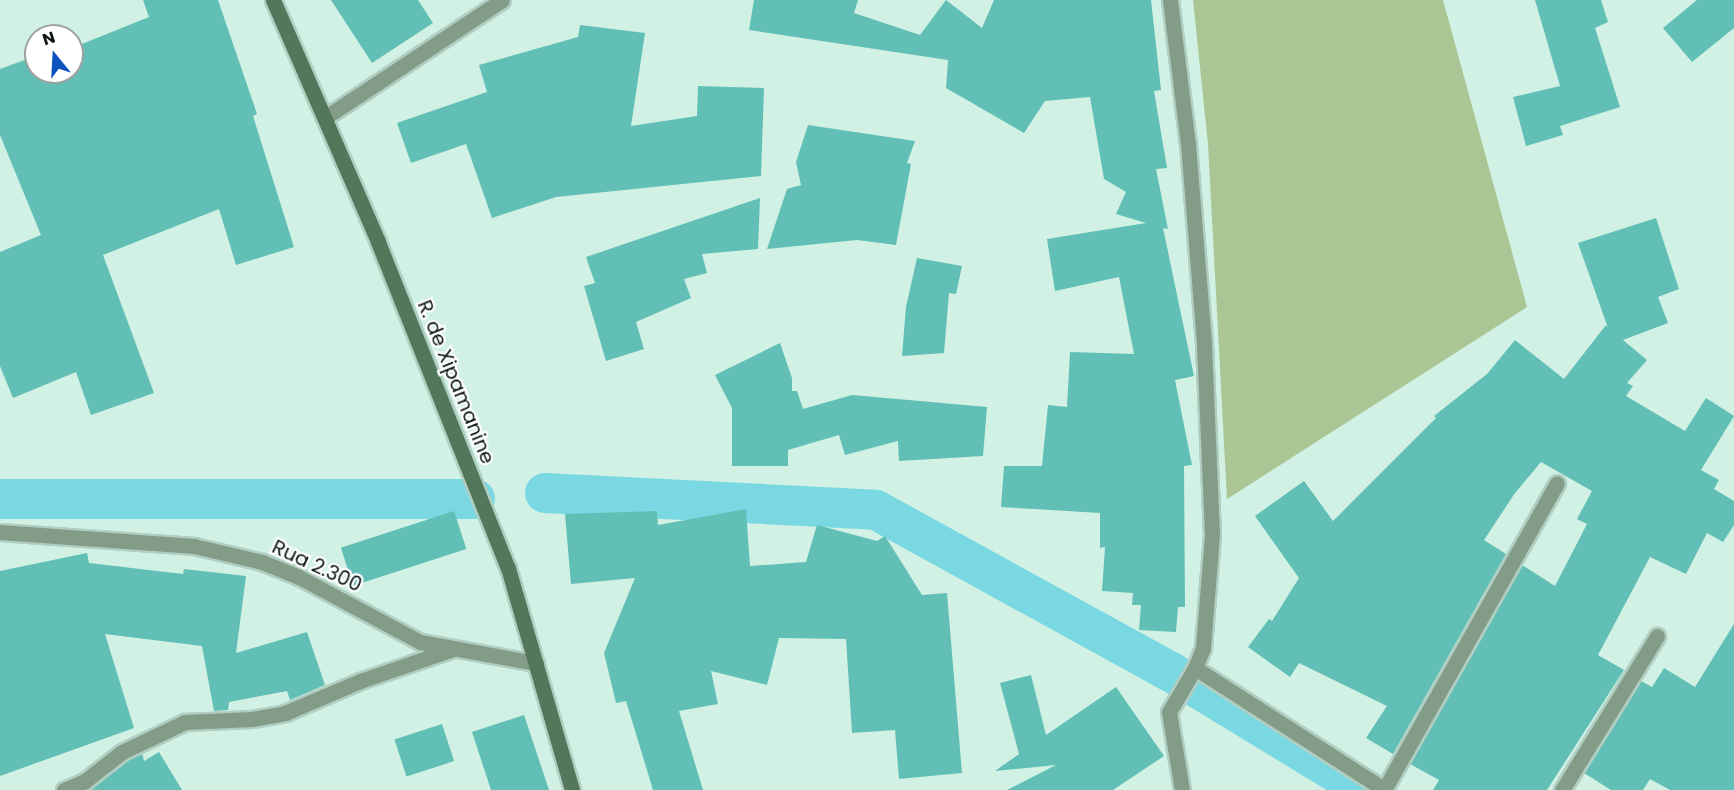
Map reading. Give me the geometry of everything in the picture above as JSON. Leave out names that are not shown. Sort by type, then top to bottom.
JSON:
[{"type":"street","name":"R. de Xipamanine","points":[[273,0],[326,117],[508,568],[572,790]]},
{"type":"street","points":[[326,117],[502,0]]},
{"type":"street","points":[[1170,0],[1189,156],[1204,344],[1212,535],[1203,648],[1195,668],[1169,712],[1182,790]]},
{"type":"street","points":[[1195,668],[1384,790],[1557,483]]},
{"type":"street","name":"Rua 2.300","points":[[0,532],[194,546],[262,561],[299,577],[420,642],[536,663]]},
{"type":"street","points":[[1562,790],[1657,636]]},
{"type":"street","points":[[64,790],[85,781],[122,752],[185,722],[252,719],[285,713],[360,681],[453,649]]},
{"type":"green space","points":[[1193,0],[1443,0],[1527,307],[1227,499],[1208,144]]},
{"type":"building","points":[[143,0],[218,0],[257,114],[253,116],[294,247],[236,265],[219,209],[103,255],[154,393],[91,415],[76,372],[13,398],[0,366],[0,252],[41,235],[0,135],[0,69],[24,60],[24,84],[84,84],[84,43],[149,17]]},
{"type":"building","points":[[331,0],[418,0],[433,23],[372,63]]},
{"type":"building","points":[[754,0],[858,0],[854,13],[920,35],[946,0],[982,28],[994,0],[1151,0],[1161,90],[1154,91],[1167,168],[1156,169],[1168,229],[1163,228],[1194,376],[1175,380],[1192,465],[1184,466],[1185,607],[1178,607],[1176,632],[1139,630],[1141,605],[1132,605],[1133,593],[1102,591],[1105,547],[1100,548],[1100,513],[1001,507],[1004,466],[1042,466],[1048,405],[1067,407],[1070,352],[1134,354],[1119,277],[1055,291],[1047,239],[1146,223],[1116,214],[1126,192],[1104,179],[1090,97],[1045,101],[1024,133],[946,88],[948,60],[749,30]]},
{"type":"building","points":[[1535,0],[1601,0],[1608,22],[1595,28],[1620,107],[1560,126],[1563,135],[1526,146],[1513,97],[1560,86]]},
{"type":"building","points":[[1697,0],[1734,0],[1734,28],[1692,62],[1663,28]]},
{"type":"building","points":[[580,25],[645,33],[631,126],[697,116],[698,86],[764,88],[761,176],[556,197],[492,218],[466,144],[411,163],[397,123],[487,92],[479,65],[578,37]]},
{"type":"building","points":[[808,125],[915,141],[907,163],[911,164],[896,245],[857,240],[767,249],[787,189],[801,185],[796,162]]},
{"type":"building","points":[[760,198],[758,249],[702,254],[707,273],[684,279],[691,298],[636,322],[644,349],[606,361],[584,286],[595,283],[586,257]]},
{"type":"building","points":[[1656,218],[1679,289],[1658,297],[1668,323],[1623,340],[1647,360],[1627,383],[1633,386],[1626,396],[1685,431],[1706,398],[1734,416],[1701,470],[1719,480],[1714,489],[1734,501],[1734,525],[1723,542],[1707,533],[1686,574],[1650,557],[1598,655],[1624,670],[1547,790],[1433,790],[1439,780],[1410,764],[1522,565],[1555,586],[1587,524],[1577,519],[1592,491],[1541,462],[1515,493],[1484,540],[1506,554],[1393,754],[1366,738],[1387,706],[1299,663],[1290,677],[1248,647],[1269,619],[1272,621],[1299,578],[1255,516],[1304,481],[1333,521],[1436,418],[1434,416],[1487,374],[1515,340],[1564,379],[1606,325],[1608,328],[1578,243]]},
{"type":"building","points":[[917,258],[962,266],[956,294],[949,293],[944,353],[902,356],[906,307]]},
{"type":"building","points":[[780,343],[792,378],[792,391],[797,391],[803,409],[852,395],[987,407],[983,456],[899,461],[898,441],[845,455],[839,435],[788,450],[788,466],[732,466],[732,408],[715,375]]},
{"type":"building","points":[[746,509],[750,566],[806,562],[817,525],[877,541],[885,536],[922,595],[947,593],[962,773],[899,779],[895,730],[852,733],[846,639],[779,638],[767,685],[711,671],[718,704],[679,711],[703,790],[653,790],[626,701],[616,703],[604,653],[635,578],[571,584],[565,514],[657,511],[658,525]]},
{"type":"building","points":[[454,511],[466,549],[353,586],[341,548]]},
{"type":"building","points":[[87,553],[89,563],[183,574],[184,569],[246,576],[236,653],[307,632],[325,685],[290,700],[287,691],[229,702],[228,710],[214,711],[202,646],[105,634],[134,728],[0,776],[0,571]]},
{"type":"building","points":[[1734,624],[1734,790],[1670,790],[1650,779],[1643,790],[1611,790],[1584,773],[1641,681],[1652,687],[1664,668],[1695,687]]},
{"type":"building","points":[[1031,675],[1046,735],[1116,687],[1164,756],[1113,790],[1007,790],[1056,765],[995,771],[1019,754],[1000,683]]},
{"type":"building","points":[[524,715],[549,790],[491,790],[472,732]]},
{"type":"building","points":[[442,724],[454,761],[406,777],[394,739]]},
{"type":"building","points":[[159,752],[182,790],[89,790],[127,760],[142,753],[144,761]]},
{"type":"waterway","points":[[545,493],[876,510],[1171,672],[1365,790]]},
{"type":"waterway","points":[[0,499],[475,499]]}]
